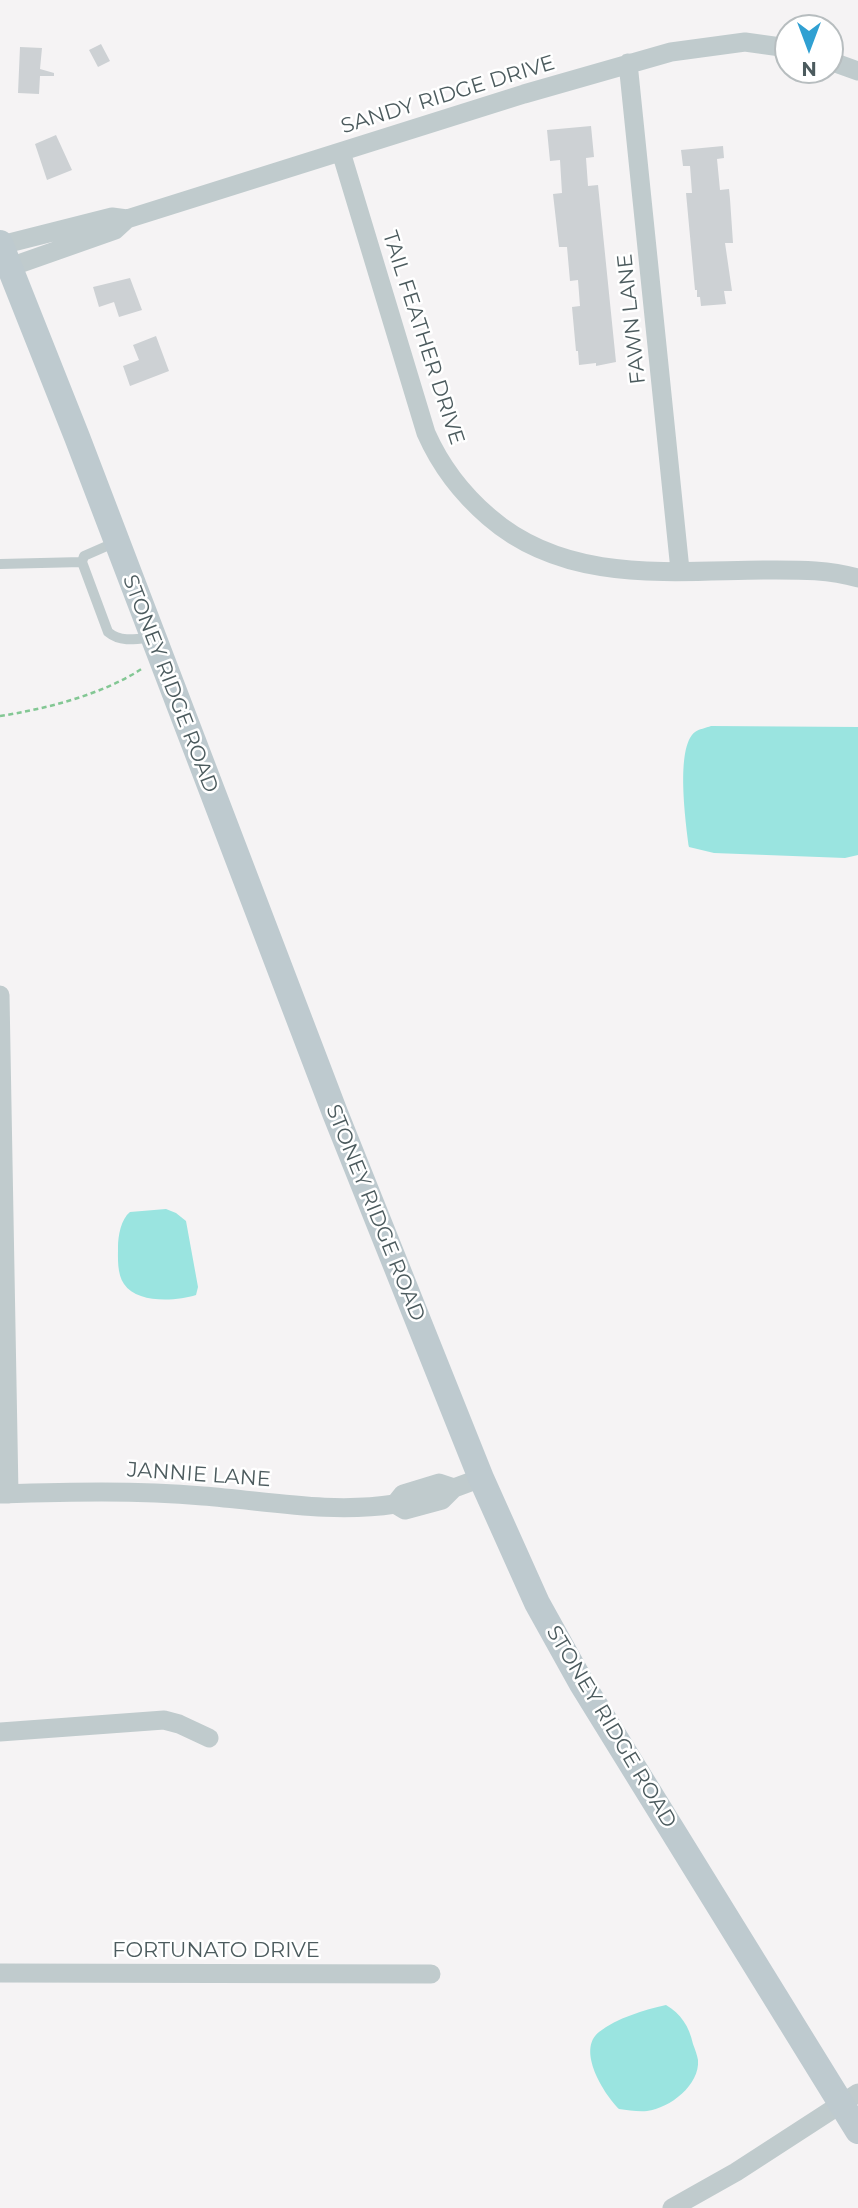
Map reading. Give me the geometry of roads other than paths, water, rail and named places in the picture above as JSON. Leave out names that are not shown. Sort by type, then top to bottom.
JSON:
[{"type":"street","name":"SANDY RIDGE DRIVE","points":[[3,252],[115,230],[127,219],[671,51],[724,43],[745,42],[774,46]]},
{"type":"street","name":"FAWN LANE","points":[[628,63],[680,570]]},
{"type":"street","name":"TAIL FEATHER DRIVE","points":[[341,152],[426,433],[443,467],[463,493],[511,534],[557,556],[613,570],[822,571],[858,578]]},
{"type":"street","name":"STONEY RIDGE ROAD","points":[[3,252],[330,1100],[481,1478],[554,1636],[850,2099],[858,2129]]},
{"type":"street","points":[[0,995],[5,1494]]},
{"type":"street","name":"JANNIE LANE","points":[[5,1494],[180,1494],[347,1508],[395,1504],[403,1494],[439,1483],[454,1488],[481,1478]]},
{"type":"street","points":[[0,1732],[164,1720],[209,1738]]},
{"type":"street","name":"FORTUNATO DRIVE","points":[[0,1973],[431,1974]]},
{"type":"street","points":[[672,2208],[699,2202],[850,2099]]},
{"type":"lane","points":[[117,542],[84,556],[82,562],[108,632],[156,647]]},
{"type":"lane","points":[[0,564],[82,562]]},
{"type":"water","points":[[711,726],[858,727],[858,855],[845,858],[714,853],[689,847],[683,786],[685,753],[695,732]]},
{"type":"water","points":[[166,1209],[186,1221],[198,1287],[196,1295],[179,1299],[147,1298],[130,1290],[120,1276],[119,1238],[127,1215],[130,1212]]},
{"type":"water","points":[[666,2005],[684,2021],[689,2032],[698,2060],[694,2078],[682,2094],[656,2109],[619,2109],[606,2093],[595,2072],[590,2050],[593,2040],[599,2032],[614,2023]]}]
